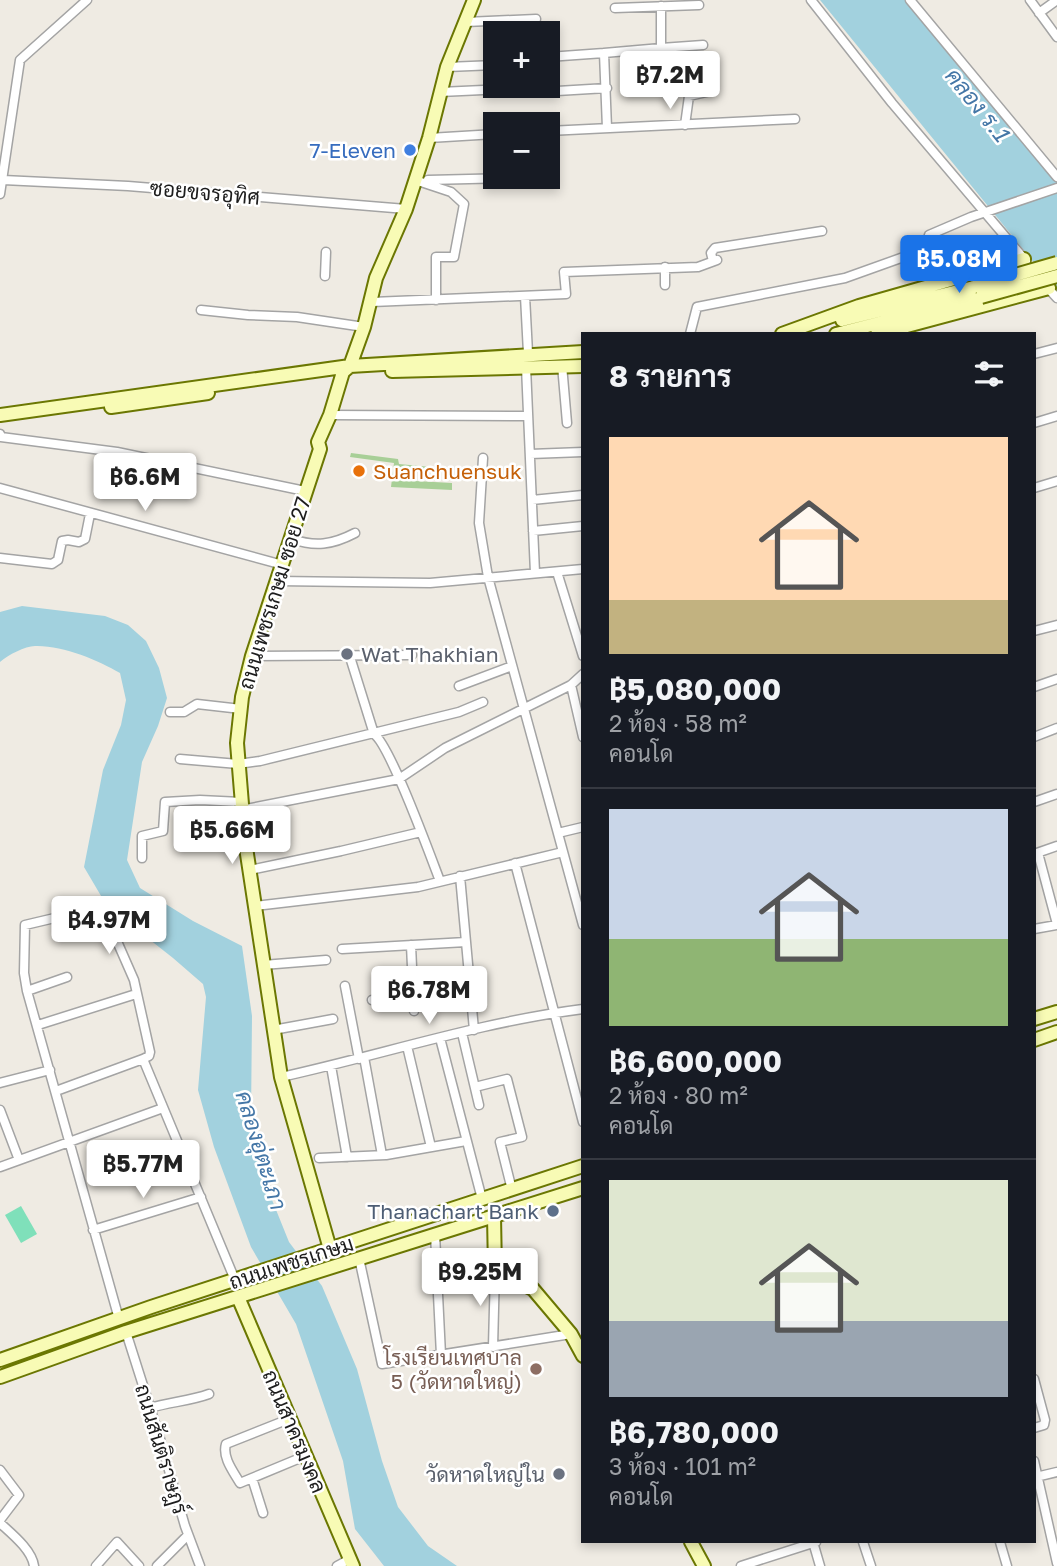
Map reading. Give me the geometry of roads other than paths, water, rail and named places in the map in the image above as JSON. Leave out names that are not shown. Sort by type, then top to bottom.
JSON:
[{"type":"main road","name":"ถนนเพชรเกษม ซอย 27","points":[[327,1250],[281,1077],[243,824],[237,743],[252,656],[320,449],[318,442],[364,327],[376,278],[406,209],[429,138],[447,67],[474,0]]},
{"type":"main road","points":[[788,332],[859,306],[1024,259]]},
{"type":"main road","points":[[843,332],[977,292],[1057,263]]},
{"type":"main road","points":[[792,332],[1057,276]]},
{"type":"main road","points":[[886,332],[1053,293]]},
{"type":"main road","points":[[0,415],[27,414],[347,369],[527,360],[581,352]]},
{"type":"main road","points":[[527,360],[581,366]]},
{"type":"main road","points":[[0,421],[27,414]]},
{"type":"main road","points":[[1036,1018],[1057,1012]]},
{"type":"main road","points":[[1036,1039],[1057,1032]]},
{"type":"main road","name":"ถนนเพชรเกษม","points":[[1,1357],[581,1168]]},
{"type":"main road","name":"ถนนเพชรเกษม","points":[[6,1375],[126,1332],[581,1189]]},
{"type":"main road","points":[[494,1216],[495,1270],[533,1289],[571,1334],[581,1352]]},
{"type":"main road","name":"ถนนสาครมงคล","points":[[238,1297],[351,1563]]},
{"type":"main road","points":[[1,1357],[6,1375]]},
{"type":"main road","points":[[692,1543],[704,1566]]},
{"type":"street","points":[[0,194],[20,60],[87,0]]},
{"type":"street","points":[[811,0],[1053,293]]},
{"type":"street","points":[[910,0],[1057,177]]},
{"type":"street","points":[[1030,0],[1057,37]]},
{"type":"street","points":[[1039,13],[1057,0]]},
{"type":"street","points":[[615,8],[699,5]]},
{"type":"street","points":[[661,6],[661,48]]},
{"type":"street","points":[[466,22],[536,19]]},
{"type":"street","points":[[560,56],[703,44]]},
{"type":"street","points":[[604,52],[607,128]]},
{"type":"street","points":[[447,67],[483,66]]},
{"type":"street","points":[[440,92],[547,87],[557,91],[607,88]]},
{"type":"street","points":[[685,125],[689,96],[711,91]]},
{"type":"street","points":[[560,130],[794,119]]},
{"type":"street","points":[[429,138],[483,135]]},
{"type":"street","points":[[416,180],[483,179]]},
{"type":"street","name":"ซอยขจรอุทิศ","points":[[3,180],[128,186],[406,209]]},
{"type":"street","points":[[416,180],[451,192],[464,204],[454,257],[436,257],[436,300]]},
{"type":"street","points":[[936,284],[926,249],[929,235],[985,212],[1055,189]]},
{"type":"street","points":[[372,302],[566,294],[564,272],[698,267],[715,261],[711,253],[715,248],[822,230]]},
{"type":"street","points":[[690,332],[696,307],[845,278],[926,249]]},
{"type":"street","points":[[325,276],[326,252]]},
{"type":"street","points":[[665,267],[665,285]]},
{"type":"street","points":[[526,296],[535,573]]},
{"type":"street","points":[[201,310],[297,317],[364,327]]},
{"type":"street","points":[[1036,353],[1057,348]]},
{"type":"street","points":[[562,365],[567,423]]},
{"type":"street","points":[[330,415],[528,416]]},
{"type":"street","points":[[1036,422],[1057,416]]},
{"type":"street","points":[[0,438],[117,452],[305,491]]},
{"type":"street","points":[[530,454],[581,452]]},
{"type":"street","points":[[483,458],[479,523],[488,577],[581,918]]},
{"type":"street","points":[[1036,487],[1057,481]]},
{"type":"street","points":[[0,488],[283,565]]},
{"type":"street","points":[[532,500],[581,495]]},
{"type":"street","points":[[0,558],[49,565],[55,563],[62,541],[79,542],[85,538],[90,514]]},
{"type":"street","points":[[533,531],[581,526]]},
{"type":"street","points":[[292,539],[315,545],[355,533]]},
{"type":"street","points":[[277,580],[430,583],[581,569]]},
{"type":"street","points":[[557,572],[581,650]]},
{"type":"street","points":[[1036,630],[1057,625]]},
{"type":"street","points":[[252,656],[412,656]]},
{"type":"street","points":[[350,657],[374,734],[380,738],[399,779],[440,881]]},
{"type":"street","points":[[459,686],[512,666]]},
{"type":"street","points":[[142,858],[142,836],[145,833],[163,831],[163,806],[166,801],[241,806],[399,779],[445,748],[571,685],[581,676]]},
{"type":"street","points":[[1036,686],[1057,678]]},
{"type":"street","points":[[571,685],[581,728]]},
{"type":"street","points":[[180,759],[238,764],[260,761],[459,712],[483,702]]},
{"type":"street","points":[[170,712],[184,712],[197,704],[241,709]]},
{"type":"street","points":[[1036,736],[1057,729]]},
{"type":"street","points":[[1036,801],[1057,794]]},
{"type":"street","points":[[214,826],[243,824]]},
{"type":"street","points":[[558,833],[581,827]]},
{"type":"street","points":[[250,870],[421,832]]},
{"type":"street","points":[[1036,929],[1057,925],[1036,853],[1057,846]]},
{"type":"street","points":[[255,906],[418,887],[563,852]]},
{"type":"street","points":[[515,863],[581,1114]]},
{"type":"street","points":[[460,876],[474,1030]]},
{"type":"street","points":[[80,912],[25,925],[24,973],[119,1319]]},
{"type":"street","points":[[56,1091],[149,1056],[129,965],[109,923]]},
{"type":"street","points":[[342,949],[466,942]]},
{"type":"street","points":[[411,945],[414,1011]]},
{"type":"street","points":[[263,965],[326,960]]},
{"type":"street","points":[[27,991],[67,977]]},
{"type":"street","points":[[345,986],[382,1155]]},
{"type":"street","points":[[38,1025],[136,994]]},
{"type":"street","points":[[372,1000],[413,994]]},
{"type":"street","points":[[281,1077],[474,1030],[581,1009]]},
{"type":"street","points":[[273,1030],[333,1019]]},
{"type":"street","points":[[462,1033],[479,1105]]},
{"type":"street","points":[[440,1038],[482,1199]]},
{"type":"street","points":[[407,1046],[431,1147]]},
{"type":"street","points":[[143,1059],[235,1280]]},
{"type":"street","points":[[331,1066],[346,1157]]},
{"type":"street","points":[[0,1083],[50,1070]]},
{"type":"street","points":[[475,1087],[507,1079],[522,1137],[500,1142],[512,1190]]},
{"type":"street","points":[[0,1167],[163,1108]]},
{"type":"street","points":[[0,1110],[19,1160]]},
{"type":"street","points":[[319,1158],[382,1155],[466,1141]]},
{"type":"street","points":[[93,1230],[201,1198]]},
{"type":"street","points":[[435,1234],[441,1355]]},
{"type":"street","points":[[359,1258],[382,1364],[571,1334]]},
{"type":"street","points":[[493,1347],[495,1270]]},
{"type":"street","name":"ถนนสันติราษฎร์","points":[[126,1332],[188,1535],[201,1566]]},
{"type":"street","points":[[1036,1386],[1045,1420],[1044,1425],[1036,1427]]},
{"type":"street","points":[[150,1408],[209,1394]]},
{"type":"street","points":[[289,1419],[226,1444],[226,1459],[240,1483],[305,1456]]},
{"type":"street","points":[[0,1470],[19,1494],[0,1522],[16,1537],[33,1560],[34,1566]]},
{"type":"street","points":[[1057,1472],[1036,1477],[1057,1563]]},
{"type":"street","points":[[252,1478],[263,1513]]},
{"type":"street","points":[[157,1566],[188,1535]]},
{"type":"street","points":[[96,1566],[117,1542],[139,1566]]},
{"type":"street","points":[[741,1566],[811,1543]]},
{"type":"street","points":[[814,1543],[820,1566]]},
{"type":"street","points":[[863,1543],[871,1566]]},
{"type":"street","points":[[1000,1543],[1007,1566]]},
{"type":"street","points":[[772,1556],[776,1566]]},
{"type":"street","points":[[337,1566],[351,1563]]},
{"type":"water","name":"คลอง ร.1","points":[[820,0],[911,0],[1057,179],[1057,291]]},
{"type":"water","points":[[22,606],[105,616],[128,625],[146,641],[159,668],[167,698],[142,762],[127,860],[140,888],[193,921],[242,946],[252,1016],[251,1117],[264,1180],[289,1242],[322,1286],[357,1369],[382,1461],[398,1507],[428,1546],[457,1566],[384,1566],[355,1529],[343,1461],[296,1324],[251,1247],[214,1147],[198,1090],[206,997],[203,984],[145,936],[117,923],[84,867],[103,770],[121,725],[126,700],[120,673],[79,654],[46,646],[26,648],[0,662],[0,612]]},
{"type":"place","name":"7-Eleven","points":[[410,150]]},
{"type":"place","name":"Suanchuensuk","points":[[359,471]]},
{"type":"place","name":"Wat Thakhian","points":[[347,654]]},
{"type":"place","name":"Thanachart Bank","points":[[553,1211]]},
{"type":"place","name":"โรงเรียนเทศบาล 5 (วัดหาดใหญ่)","points":[[536,1369]]},
{"type":"place","name":"วัดหาดใหญ่ใน","points":[[559,1474]]},
{"type":"water label","name":"คลองอุ่ตะเภา","points":[[262,1150]]}]
